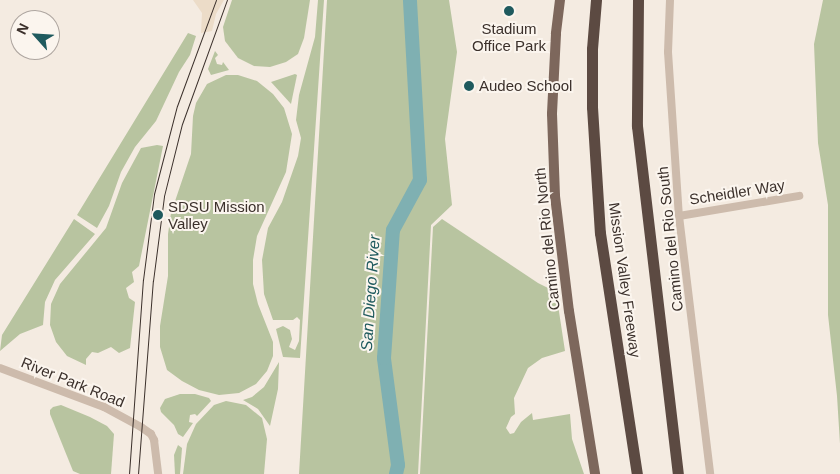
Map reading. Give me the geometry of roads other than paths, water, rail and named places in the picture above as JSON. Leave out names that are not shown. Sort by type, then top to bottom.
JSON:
[{"type":"highway","name":"Mission Valley Freeway","points":[[596,0],[592,49],[592,107],[600,233],[637,474]]},
{"type":"highway","name":"Mission Valley Freeway","points":[[638,0],[637,126],[657,309],[678,474]]},
{"type":"main road","name":"Camino del Rio North","points":[[560,0],[556,34],[552,114],[555,196],[569,311],[596,474]]},
{"type":"street","name":"Camino del Rio South","points":[[670,0],[668,52],[679,216],[710,474]]},
{"type":"street","name":"Scheidler Way","points":[[679,216],[799,196]]},
{"type":"street","name":"River Park Road","points":[[0,368],[104,407],[141,427],[154,440],[158,474]]},
{"type":"waterway","name":"San Diego River","points":[[396,474],[398,465],[384,358],[393,230],[420,180],[410,0]]},
{"type":"tram line","points":[[129,474],[143,280],[154,194],[177,106],[216,0]]},
{"type":"tram line","points":[[138,474],[153,281],[164,196],[182,124],[227,0]]},
{"type":"place","name":"Stadium Office Park","points":[[509,11]]},
{"type":"place","name":"Audeo School","points":[[469,86]]},
{"type":"place","name":"SDSU Mission Valley","points":[[158,215]]}]
